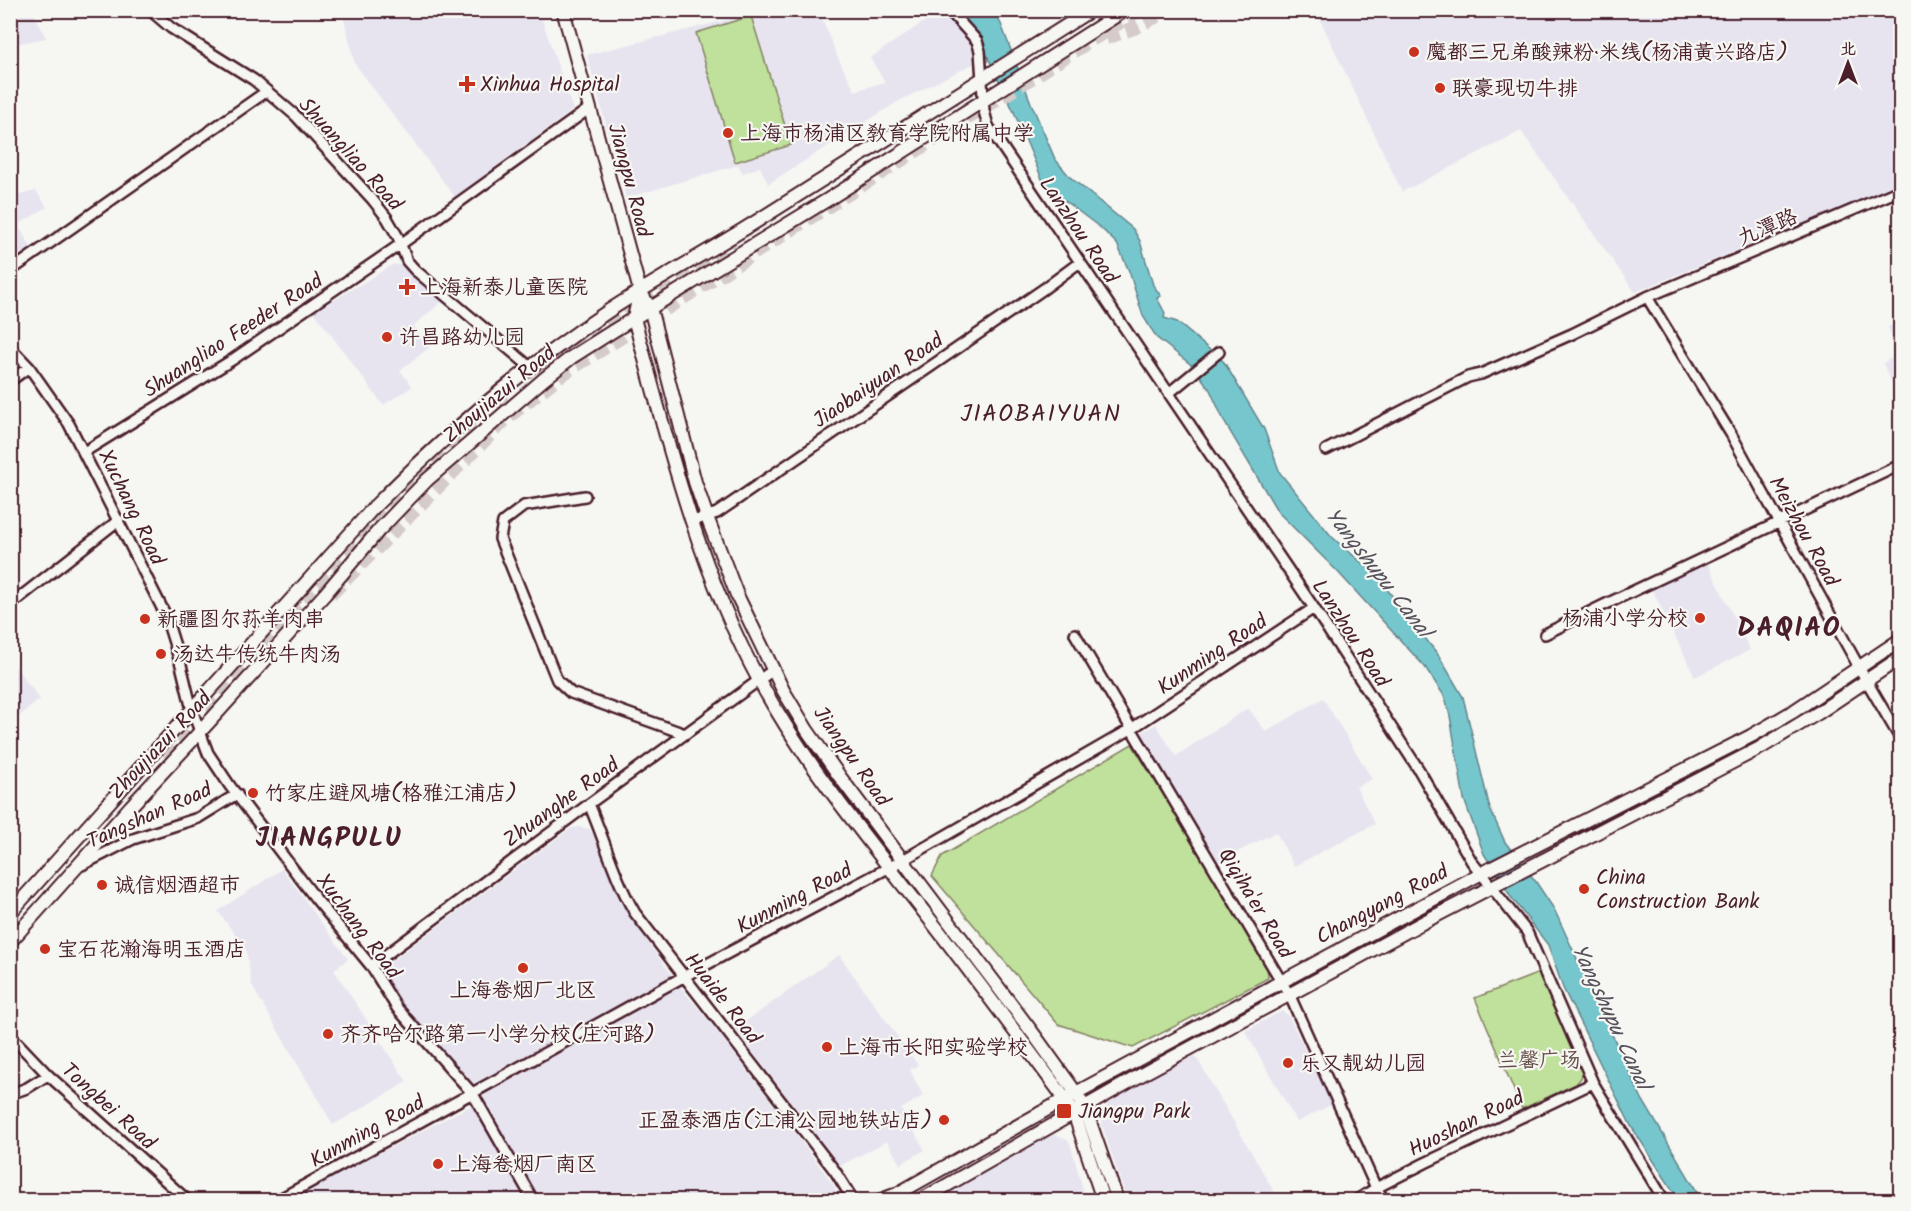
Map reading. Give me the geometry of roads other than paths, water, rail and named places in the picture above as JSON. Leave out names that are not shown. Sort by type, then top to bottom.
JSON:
[{"type":"main road","name":"Jiangpu Road","points":[[563,10],[640,291],[650,308],[692,470],[707,517],[737,595],[773,670],[826,759],[1035,1036],[1079,1111],[1117,1200]]},
{"type":"main road","name":"Zhoujiazui Road","points":[[10,913],[374,507],[467,418],[529,366],[640,291],[759,220],[1091,10]]},
{"type":"main road","name":"Zhoujiazui Road","points":[[10,942],[325,594],[379,530],[427,480],[544,379],[572,357],[805,214],[1125,10]]},
{"type":"main road","name":"Jiangpu Road","points":[[640,291],[634,318],[693,521],[719,594],[759,680],[795,741],[825,785],[986,992],[1071,1096]]},
{"type":"main road","name":"Changyang Road","points":[[881,1200],[897,1194],[1071,1096],[1480,874],[1750,736],[1794,711],[1900,640]]},
{"type":"main road","name":"Changyang Road","points":[[921,1200],[1148,1071],[1543,859],[1760,748],[1818,713],[1900,658]]},
{"type":"main road","name":"Jiangpu Road","points":[[1079,1111],[1103,1200]]},
{"type":"street","name":"Shuangliao Road","points":[[150,10],[171,28],[244,74],[296,116],[387,218],[407,261],[415,270],[529,366]]},
{"type":"street","name":"Lanzhou Road","points":[[950,10],[977,41],[981,51],[988,74],[983,101],[988,126],[1314,608],[1419,770],[1480,874],[1527,932],[1593,1083],[1664,1200]]},
{"type":"street","points":[[10,271],[267,91]]},
{"type":"street","name":"Shuangliao Feeder Road","points":[[84,452],[232,360],[401,244],[590,108]]},
{"type":"street","name":"九潭路","points":[[1326,450],[1467,377],[1481,374],[1572,334],[1647,297],[1900,190]]},
{"type":"street","name":"Jiaobaiyuan Road","points":[[693,521],[717,513],[1080,262]]},
{"type":"street","name":"Meizhou Road","points":[[1647,297],[1749,466],[1900,738]]},
{"type":"street","name":"Xuchang Road","points":[[10,347],[55,401],[84,452],[165,614],[199,733],[208,753],[237,794],[371,966],[397,1008],[473,1094],[533,1200]]},
{"type":"street","points":[[1169,393],[1219,352]]},
{"type":"street","points":[[10,381],[29,367]]},
{"type":"street","points":[[1545,634],[1900,465]]},
{"type":"street","points":[[585,496],[524,506],[503,522],[500,540],[557,680],[571,693],[685,734]]},
{"type":"street","points":[[10,604],[119,520]]},
{"type":"street","name":"Kunming Road","points":[[278,1200],[683,977],[903,860],[1131,729],[1314,608]]},
{"type":"street","name":"Qiqiha'er Road","points":[[1076,634],[1290,996],[1376,1188],[1384,1200]]},
{"type":"street","name":"Zhuanghe Road","points":[[371,966],[773,670]]},
{"type":"street","name":"Tangshan Road","points":[[75,869],[133,839],[198,818],[237,794]]},
{"type":"street","name":"Huaide Road","points":[[589,804],[622,891],[635,913],[834,1171],[853,1200]]},
{"type":"street","name":"Tongbei Road","points":[[10,1035],[48,1075],[187,1200]]},
{"type":"street","points":[[10,1094],[27,1088],[48,1075]]},
{"type":"street","name":"Huoshan Road","points":[[1357,1200],[1376,1188],[1593,1083]]},
{"type":"water","points":[[993,10],[1001,24],[1055,159],[1070,177],[1133,229],[1140,241],[1153,285],[1161,296],[1157,298],[1165,313],[1164,318],[1177,322],[1224,362],[1264,429],[1280,473],[1332,537],[1376,575],[1439,656],[1463,697],[1490,809],[1505,842],[1554,909],[1642,1099],[1702,1200],[1679,1200],[1631,1126],[1563,988],[1548,945],[1511,897],[1484,854],[1464,799],[1445,697],[1425,667],[1337,571],[1278,512],[1225,423],[1210,390],[1194,367],[1157,338],[1143,316],[1129,271],[1117,244],[1102,229],[1049,189],[1042,179],[1014,112],[982,45],[954,11]]},
{"type":"tunnel","points":[[331,594],[508,417],[558,377],[1139,10]]},
{"type":"tunnel","points":[[1106,38],[1134,28],[1168,10]]},
{"type":"tunnel","points":[[536,370],[734,242]]},
{"type":"tunnel","points":[[161,754],[381,512],[504,395]]},
{"type":"place","name":"魔都三兄弟酸辣粉·米线(杨浦黄兴路店)","points":[[1414,52]]},
{"type":"place","name":"Xinhua Hospital","points":[[467,84]]},
{"type":"place","name":"联豪现切牛排","points":[[1440,88]]},
{"type":"place","name":"上海市杨浦区教育学院附属中学","points":[[728,133]]},
{"type":"place","name":"上海新泰儿童医院","points":[[407,287]]},
{"type":"place","name":"许昌路幼儿园","points":[[387,337]]},
{"type":"place","name":"杨浦小学分校","points":[[1700,618]]},
{"type":"place","name":"新疆图尔荪羊肉串","points":[[145,619]]},
{"type":"place","name":"汤达牛传统牛肉汤","points":[[161,654]]},
{"type":"place","name":"竹家庄避风塘(格雅江浦店)","points":[[253,793]]},
{"type":"place","name":"诚信烟酒超市","points":[[102,885]]},
{"type":"place","name":"China Construction Bank","points":[[1584,889]]},
{"type":"place","name":"宝石花瀚海明玉酒店","points":[[45,949]]},
{"type":"place","name":"上海卷烟厂北区","points":[[523,968]]},
{"type":"place","name":"齐齐哈尔路第一小学分校(庄河路)","points":[[328,1034]]},
{"type":"place","name":"上海市长阳实验学校","points":[[827,1047]]},
{"type":"place","name":"乐又靓幼儿园","points":[[1288,1063]]},
{"type":"place","name":"Jiangpu Park","points":[[1064,1111]]},
{"type":"place","name":"正盈泰酒店(江浦公园地铁站店)","points":[[944,1120]]},
{"type":"place","name":"上海卷烟厂南区","points":[[438,1164]]},
{"type":"district","name":"JIAOBAIYUAN","points":[[1041,413]]},
{"type":"district","name":"DAQIAO","points":[[1789,627]]},
{"type":"district","name":"JIANGPULU","points":[[329,837]]},
{"type":"water label","name":"Yangshupu Canal","points":[[1379,572]]},
{"type":"water label","name":"Yangshupu Canal","points":[[1612,1016]]},
{"type":"park label","name":"兰馨广场","points":[[1539,1060]]}]
